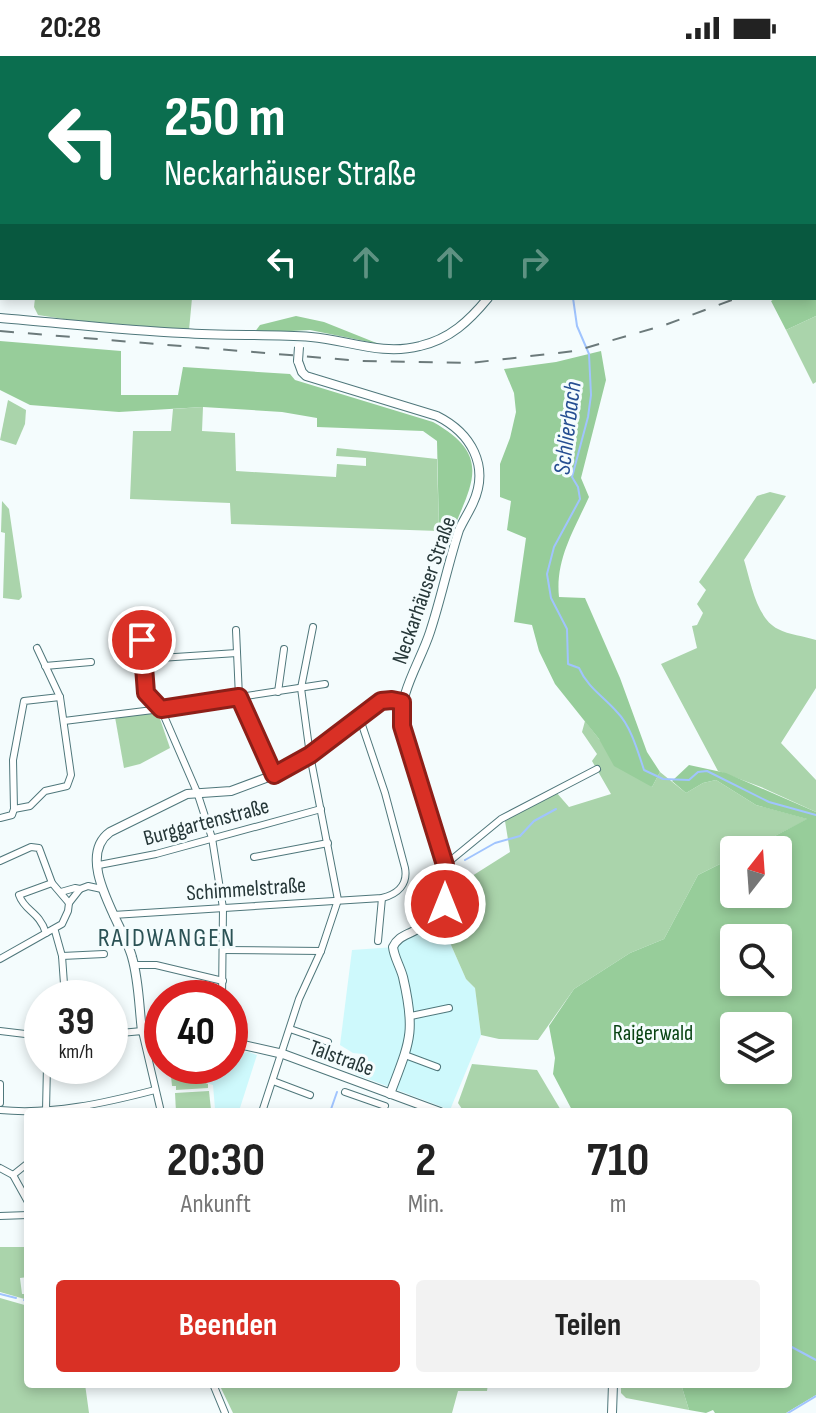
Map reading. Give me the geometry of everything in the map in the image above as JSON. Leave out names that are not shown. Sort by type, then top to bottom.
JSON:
[{"type":"street","points":[[0,318],[374,349],[419,347],[440,340],[467,323],[486,300]]},
{"type":"street","name":"Neckarhäuser Straße","points":[[300,342],[298,361],[306,376],[437,416],[454,425],[475,451],[480,473],[477,492],[459,530],[428,637],[402,702]]},
{"type":"street","points":[[263,1108],[299,999],[321,951],[338,900],[310,755],[301,688],[313,627]]},
{"type":"street","points":[[236,630],[239,697],[274,775]]},
{"type":"street","points":[[142,640],[146,693],[161,709],[197,792],[212,838],[223,908],[223,980]]},
{"type":"street","points":[[14,809],[30,806],[45,791],[67,786],[71,775],[60,697],[37,648]]},
{"type":"street","points":[[278,692],[284,649]]},
{"type":"street","points":[[144,659],[237,653]]},
{"type":"street","points":[[45,666],[91,662]]},
{"type":"street","points":[[64,721],[325,684]]},
{"type":"street","points":[[0,818],[12,815],[14,809],[13,760],[24,701],[60,697]]},
{"type":"street","points":[[160,1108],[142,1031],[134,965],[124,935],[102,889],[99,845],[105,836],[179,797],[197,792],[231,791],[274,775],[310,755],[381,701],[392,700],[402,702],[402,726],[445,865],[447,889],[442,911],[429,924],[395,941],[393,947],[411,1016],[410,1038],[384,1108]]},
{"type":"street","points":[[359,716],[385,793],[406,878],[395,894],[382,898],[378,941]]},
{"type":"street","points":[[445,865],[501,819],[597,769]]},
{"type":"street","name":"Burggartenstraße","points":[[99,865],[156,854],[321,809]]},
{"type":"street","points":[[254,857],[328,843]]},
{"type":"street","points":[[0,861],[37,847],[52,883],[69,903]]},
{"type":"street","points":[[88,886],[91,879],[100,876]]},
{"type":"street","points":[[46,933],[41,919],[19,895],[52,883]]},
{"type":"street","points":[[61,892],[88,886],[102,889]]},
{"type":"street","points":[[0,959],[55,931],[64,922],[69,903],[80,889]]},
{"type":"street","name":"Schimmelstraße","points":[[113,915],[382,898]]},
{"type":"street","points":[[55,931],[62,956],[64,980]]},
{"type":"street","points":[[223,950],[321,951]]},
{"type":"street","points":[[62,956],[104,954]]},
{"type":"street","points":[[134,965],[156,965],[219,980]]},
{"type":"street","points":[[411,1016],[449,1008]]},
{"type":"street","points":[[290,1029],[328,1042]]},
{"type":"street","points":[[0,1030],[24,1033]]},
{"type":"street","points":[[128,1032],[142,1031]]},
{"type":"street","name":"Talstraße","points":[[248,1046],[283,1054],[429,1108]]},
{"type":"street","points":[[405,1055],[437,1067]]},
{"type":"street","points":[[273,1081],[310,1095]]},
{"type":"street","points":[[0,1084],[0,1103]]},
{"type":"street","points":[[46,1108],[47,1084]]},
{"type":"street","points":[[63,1108],[105,1103],[155,1090]]},
{"type":"street","points":[[345,1092],[382,1108]]},
{"type":"street","points":[[0,1110],[24,1110]]},
{"type":"street","points":[[13,1175],[24,1166]]},
{"type":"street","points":[[0,1168],[13,1175],[24,1195]]},
{"type":"street","points":[[0,1216],[24,1215]]},
{"type":"street","points":[[215,1388],[225,1413]]},
{"type":"street","points":[[612,1413],[613,1388]]},
{"type":"shaded area","points":[[440,920],[466,979],[475,988],[481,1035],[451,1108],[355,1074],[362,1054],[353,1053],[340,1045],[352,950],[395,947]]},
{"type":"shaded area","points":[[248,1052],[257,1055],[248,1083]]},
{"type":"shaded area","points":[[210,1084],[248,1084],[240,1108],[215,1108],[213,1085]]},
{"type":"green space","points":[[35,300],[192,300],[189,330],[70,320],[38,315]]},
{"type":"green space","points":[[816,300],[816,316],[786,330],[771,301]]},
{"type":"green space","points":[[296,316],[324,322],[379,344],[310,330],[254,333],[260,325]]},
{"type":"green space","points":[[816,316],[816,382],[813,384],[786,330]]},
{"type":"green space","points":[[0,341],[121,351],[121,395],[178,395],[183,367],[290,374],[295,380],[433,422],[453,435],[465,448],[471,461],[470,488],[450,538],[446,532],[439,531],[437,441],[423,431],[317,427],[317,418],[282,412],[203,407],[119,412],[30,405],[0,390]]},
{"type":"green space","points":[[601,351],[606,380],[581,478],[589,497],[563,558],[559,597],[585,598],[620,678],[647,752],[660,772],[652,787],[614,766],[599,739],[555,684],[539,651],[532,625],[514,622],[526,538],[507,530],[511,501],[500,497],[500,464],[516,412],[514,393],[504,369],[556,362]]},
{"type":"green space","points":[[8,400],[26,410],[25,424],[16,445],[0,440]]},
{"type":"green space","points":[[203,407],[202,431],[235,433],[236,471],[336,477],[337,464],[366,466],[366,458],[336,456],[337,448],[437,459],[439,531],[231,524],[230,503],[130,499],[133,431],[171,431],[173,409]]},
{"type":"green space","points":[[770,492],[786,496],[744,560],[755,599],[764,617],[787,633],[816,640],[816,688],[781,743],[816,780],[816,812],[718,771],[661,664],[697,648],[692,626],[697,625],[703,613],[697,604],[706,590],[699,582],[757,496]]},
{"type":"green space","points":[[2,501],[9,509],[22,597],[19,600],[3,598],[5,533],[1,532]]},
{"type":"green space","points":[[158,713],[170,748],[140,764],[124,768],[115,717]]},
{"type":"green space","points":[[585,721],[599,739],[652,787],[660,772],[686,793],[703,783],[716,780],[756,805],[808,819],[775,836],[720,836],[720,864],[698,875],[664,939],[630,953],[574,989],[538,1040],[499,1039],[481,1035],[475,988],[466,979],[440,920],[448,909],[453,888],[510,852],[505,821],[556,792],[569,807],[611,794],[592,761],[597,754],[582,732]]},
{"type":"green space","name":"Raigerwald","points":[[689,765],[726,773],[816,812],[816,1395],[786,1413],[715,1413],[713,1410],[706,1413],[689,1410],[682,1388],[792,1388],[792,1108],[571,1108],[553,1074],[555,1058],[549,1026],[574,989],[630,953],[664,939],[698,875],[720,864],[720,908],[792,908],[792,836],[775,836],[807,819],[756,805],[716,780],[703,783],[686,793],[672,781]]},
{"type":"green space","points":[[472,1064],[537,1070],[560,1108],[461,1108],[458,1103]]},
{"type":"green space","points":[[208,1084],[208,1088],[176,1090],[176,1086],[172,1086]]},
{"type":"green space","points":[[209,1091],[211,1108],[176,1108],[175,1093]]},
{"type":"green space","points":[[0,1247],[24,1247],[24,1278],[20,1278],[24,1299],[0,1292]]},
{"type":"green space","points":[[0,1298],[24,1305],[24,1388],[86,1388],[89,1413],[0,1413]]},
{"type":"green space","points":[[221,1388],[487,1388],[487,1391],[458,1391],[452,1413],[233,1413]]},
{"type":"green space","points":[[621,1388],[682,1388],[689,1410],[626,1398]]},
{"type":"waterway","name":"Schlierbach","points":[[573,300],[577,326],[589,354],[591,395],[572,477],[580,499],[554,547],[547,574],[551,598],[567,629],[568,664],[579,668],[591,686],[622,718],[634,740],[644,770],[663,779],[689,780],[698,772],[707,771],[769,802],[816,815]]},
{"type":"waterway","points":[[465,860],[495,843],[520,836],[534,821],[556,809]]},
{"type":"waterway","points":[[331,1108],[337,1092]]},
{"type":"waterway","points":[[0,1294],[16,1298]]},
{"type":"waterway","points":[[792,1347],[816,1360]]},
{"type":"waterway","name":"Schlierbach","points":[[788,1413],[816,1396]]},
{"type":"railway","points":[[0,331],[361,361],[470,363],[575,351],[665,325],[732,300]]},
{"type":"district","name":"RAIDWANGEN","points":[[167,937]]},
{"type":"route","points":[[142,640],[146,693],[161,709],[239,697],[274,775],[310,755],[381,701],[402,702],[402,726],[445,865],[445,904]]}]
